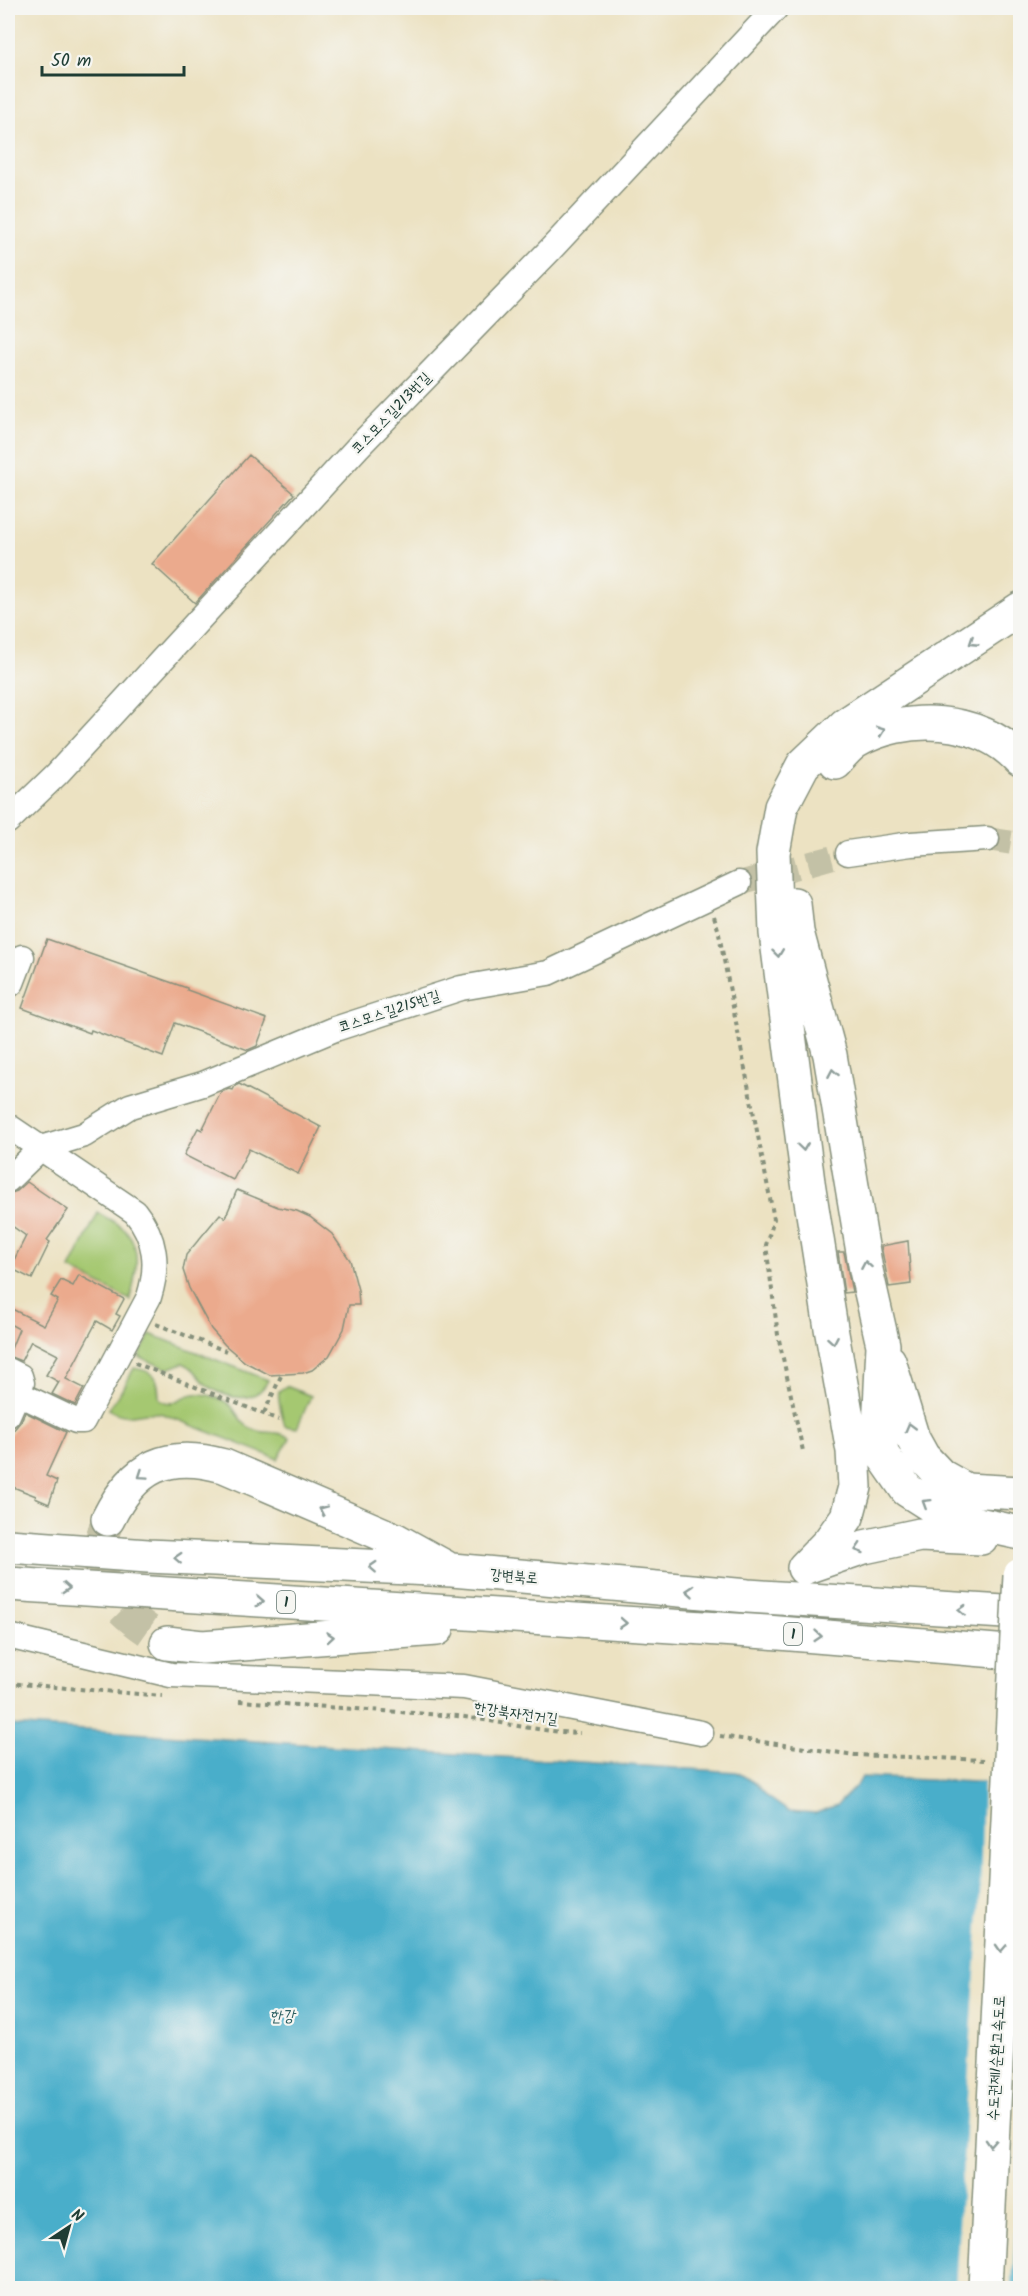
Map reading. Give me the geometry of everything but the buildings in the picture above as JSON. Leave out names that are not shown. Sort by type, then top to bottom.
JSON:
[{"type":"highway","points":[[804,1568],[830,1542],[847,1517],[855,1487],[853,1451],[808,1182],[776,933],[773,853],[781,807],[803,765],[845,725],[1020,609]]},
{"type":"highway","points":[[1020,760],[997,742],[973,730],[946,724],[919,722],[883,730],[854,743],[820,776],[802,808],[796,831],[792,873],[796,932],[830,1055],[866,1270],[883,1345],[913,1439],[923,1457],[941,1476],[966,1490],[1020,1493]]},
{"type":"highway","points":[[883,1345],[879,1429],[882,1454],[893,1472],[907,1490],[951,1518],[1020,1533]]},
{"type":"highway","points":[[108,1519],[118,1498],[131,1482],[151,1468],[179,1459],[200,1460],[224,1466],[396,1540],[452,1570]]},
{"type":"highway","points":[[748,1596],[804,1568],[864,1547],[920,1535],[1020,1540]]},
{"type":"highway","name":"강변북로","points":[[8,1546],[148,1556],[452,1570],[748,1596],[1020,1613]]},
{"type":"highway","name":"수도권제1순환고속도로","points":[[985,2289],[1020,1575]]},
{"type":"highway","name":"1","points":[[8,1584],[767,1632],[1020,1653]]},
{"type":"highway","points":[[167,1643],[201,1647],[224,1646],[565,1620]]},
{"type":"street","name":"코스모스길213번길","points":[[8,821],[57,774],[358,447],[550,250],[776,8]]},
{"type":"street","points":[[848,853],[911,844],[987,839]]},
{"type":"street","name":"코스모스길215번길","points":[[8,1180],[41,1148],[84,1135],[130,1106],[203,1084],[335,1029],[460,988],[548,973],[739,883]]},
{"type":"street","points":[[8,986],[12,982],[22,957]]},
{"type":"street","points":[[8,1126],[135,1212],[142,1221],[155,1254],[154,1279],[149,1297],[83,1420],[76,1421],[12,1404],[22,1383],[20,1376],[8,1370]]},
{"type":"street","points":[[8,1636],[171,1675],[464,1687],[701,1733]]},
{"type":"path","points":[[708,898],[718,929],[774,1219],[766,1245],[776,1324],[803,1451]]},
{"type":"path","points":[[139,1317],[226,1351]]},
{"type":"path","points":[[118,1356],[279,1420]]},
{"type":"path","points":[[264,1413],[281,1376]]},
{"type":"path","points":[[8,1683],[169,1697]]},
{"type":"path","name":"한강북자전거길","points":[[239,1701],[457,1716],[536,1729],[591,1733]]},
{"type":"path","points":[[701,1733],[855,1755],[997,1760]]},
{"type":"green space","points":[[98,1213],[123,1228],[134,1246],[136,1264],[130,1300],[70,1269]]},
{"type":"green space","points":[[150,1334],[268,1380],[257,1393],[243,1398],[219,1392],[207,1385],[183,1363],[168,1369],[139,1357]]},
{"type":"green space","points":[[134,1368],[147,1371],[155,1377],[159,1398],[164,1402],[174,1402],[195,1394],[210,1395],[229,1404],[250,1428],[259,1432],[279,1433],[290,1438],[278,1459],[163,1414],[122,1415],[115,1413],[108,1409]]},
{"type":"green space","points":[[286,1386],[311,1396],[297,1428],[285,1426],[279,1403],[279,1391]]},
{"type":"water","name":"한강","points":[[8,1725],[737,1772],[755,1783],[768,1797],[788,1811],[816,1813],[837,1805],[862,1777],[1020,1784],[1020,2288],[8,2288]]},
{"type":"pier","points":[[983,1779],[1020,1781],[1020,2137],[1012,2288],[955,2288],[980,1895]]},
{"type":"tunnel","points":[[987,839],[1020,844]]},
{"type":"tunnel","points":[[739,883],[848,853]]},
{"type":"tunnel","points":[[108,1519],[100,1546],[100,1564],[109,1593],[128,1615],[167,1643]]}]
